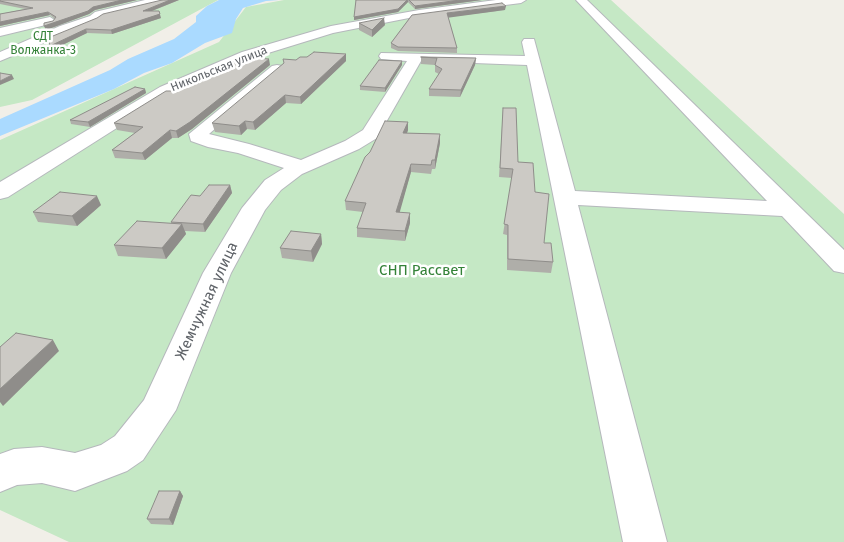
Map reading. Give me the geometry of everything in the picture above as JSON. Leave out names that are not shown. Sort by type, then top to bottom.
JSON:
[{"type":"street","points":[[0,32],[81,13],[100,14],[159,0]]},
{"type":"street","name":"Никольская улица","points":[[0,192],[166,90],[247,55],[340,28],[419,13],[521,0]]},
{"type":"street","points":[[581,0],[844,265]]},
{"type":"street","points":[[116,10],[155,15]]},
{"type":"street","points":[[0,57],[100,14]]},
{"type":"street","points":[[386,56],[416,57],[531,51],[645,542]]},
{"type":"street","name":"Жемчужная улица","points":[[0,473],[14,467],[42,465],[75,472],[105,462],[129,448],[158,410],[217,273],[254,208],[273,185],[303,167],[352,145],[370,134],[416,57]]},
{"type":"street","points":[[277,69],[198,134],[198,137],[215,143],[242,148],[303,167]]},
{"type":"street","points":[[565,196],[788,209]]},
{"type":"green space","name":"СДТ Волжанка-3","points":[[0,0],[218,0],[32,100],[0,107]]},
{"type":"green space","name":"СНП Рассвет","points":[[284,0],[611,0],[844,214],[844,542],[69,542],[0,510],[0,140],[219,42],[246,7]]},
{"type":"water","points":[[219,0],[279,0],[266,1],[243,8],[236,19],[232,33],[205,43],[172,63],[144,73],[114,89],[0,136],[0,119],[174,39],[196,22],[196,16],[207,6]]},
{"type":"building","points":[[0,0],[122,0],[93,7],[88,11],[44,26],[44,23],[53,21],[56,17],[48,12],[0,22],[0,14],[33,8]]},
{"type":"building","points":[[162,0],[170,0],[143,11],[159,11],[160,14],[111,30],[86,29],[50,46],[48,38],[103,14]]},
{"type":"building","points":[[356,0],[407,0],[398,9],[354,17]]},
{"type":"building","points":[[409,0],[460,0],[415,6]]},
{"type":"building","points":[[502,3],[506,6],[447,13],[457,48],[398,47],[391,43],[412,15]]},
{"type":"building","points":[[384,18],[372,30],[359,23]]},
{"type":"building","points":[[314,52],[346,54],[300,97],[285,95],[253,122],[245,121],[239,126],[212,123],[284,63],[283,59],[296,60],[300,57],[307,57]]},
{"type":"building","points":[[243,57],[269,59],[190,122],[176,131],[170,130],[142,153],[112,150],[143,127],[114,123],[166,91],[171,91]]},
{"type":"building","points":[[421,57],[476,58],[461,90],[429,89],[442,69],[435,65],[437,58]]},
{"type":"building","points":[[379,60],[402,61],[385,88],[360,86]]},
{"type":"building","points":[[0,73],[12,75],[0,81]]},
{"type":"building","points":[[135,87],[145,89],[88,122],[70,120]]},
{"type":"building","points":[[503,108],[516,108],[518,162],[533,163],[535,192],[549,194],[544,243],[551,243],[553,262],[508,259],[508,225],[504,224],[513,169],[500,168]]},
{"type":"building","points":[[385,121],[408,122],[403,133],[440,134],[435,160],[432,160],[431,165],[411,164],[396,212],[410,213],[405,231],[357,228],[366,203],[345,201],[365,157],[370,152]]},
{"type":"building","points":[[209,185],[230,185],[203,224],[171,222],[191,195],[200,196]]},
{"type":"building","points":[[60,192],[97,196],[72,216],[33,212]]},
{"type":"building","points":[[137,221],[182,224],[162,248],[114,245]]},
{"type":"building","points":[[291,231],[321,234],[311,251],[280,248]]},
{"type":"building","points":[[16,333],[53,340],[0,389],[0,347]]},
{"type":"building","points":[[159,491],[180,491],[169,519],[147,519]]}]
